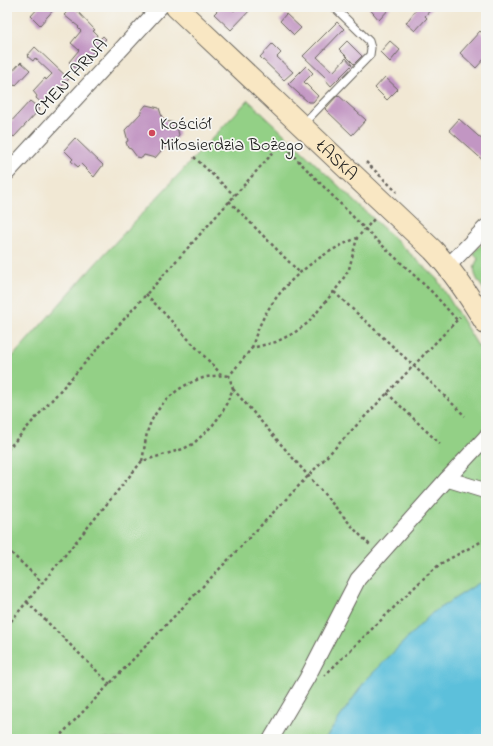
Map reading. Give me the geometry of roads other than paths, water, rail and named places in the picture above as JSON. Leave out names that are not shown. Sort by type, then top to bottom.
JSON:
[{"type":"main road","name":"ŁASKA","points":[[176,7],[294,131],[448,266],[469,295],[486,324]]},
{"type":"street","name":"CMENTARNA","points":[[7,174],[160,7]]},
{"type":"street","points":[[448,266],[486,227]]},
{"type":"street","points":[[271,739],[307,678],[352,588],[380,554],[486,437]]},
{"type":"street","points":[[447,479],[486,491]]},
{"type":"lane","points":[[294,131],[370,55],[371,52],[369,41],[334,7]]},
{"type":"water","points":[[479,583],[486,586],[486,739],[325,739],[365,681],[432,613]]},
{"type":"place","name":"Kościół Miłosierdzia Bożego","points":[[152,133]]}]
